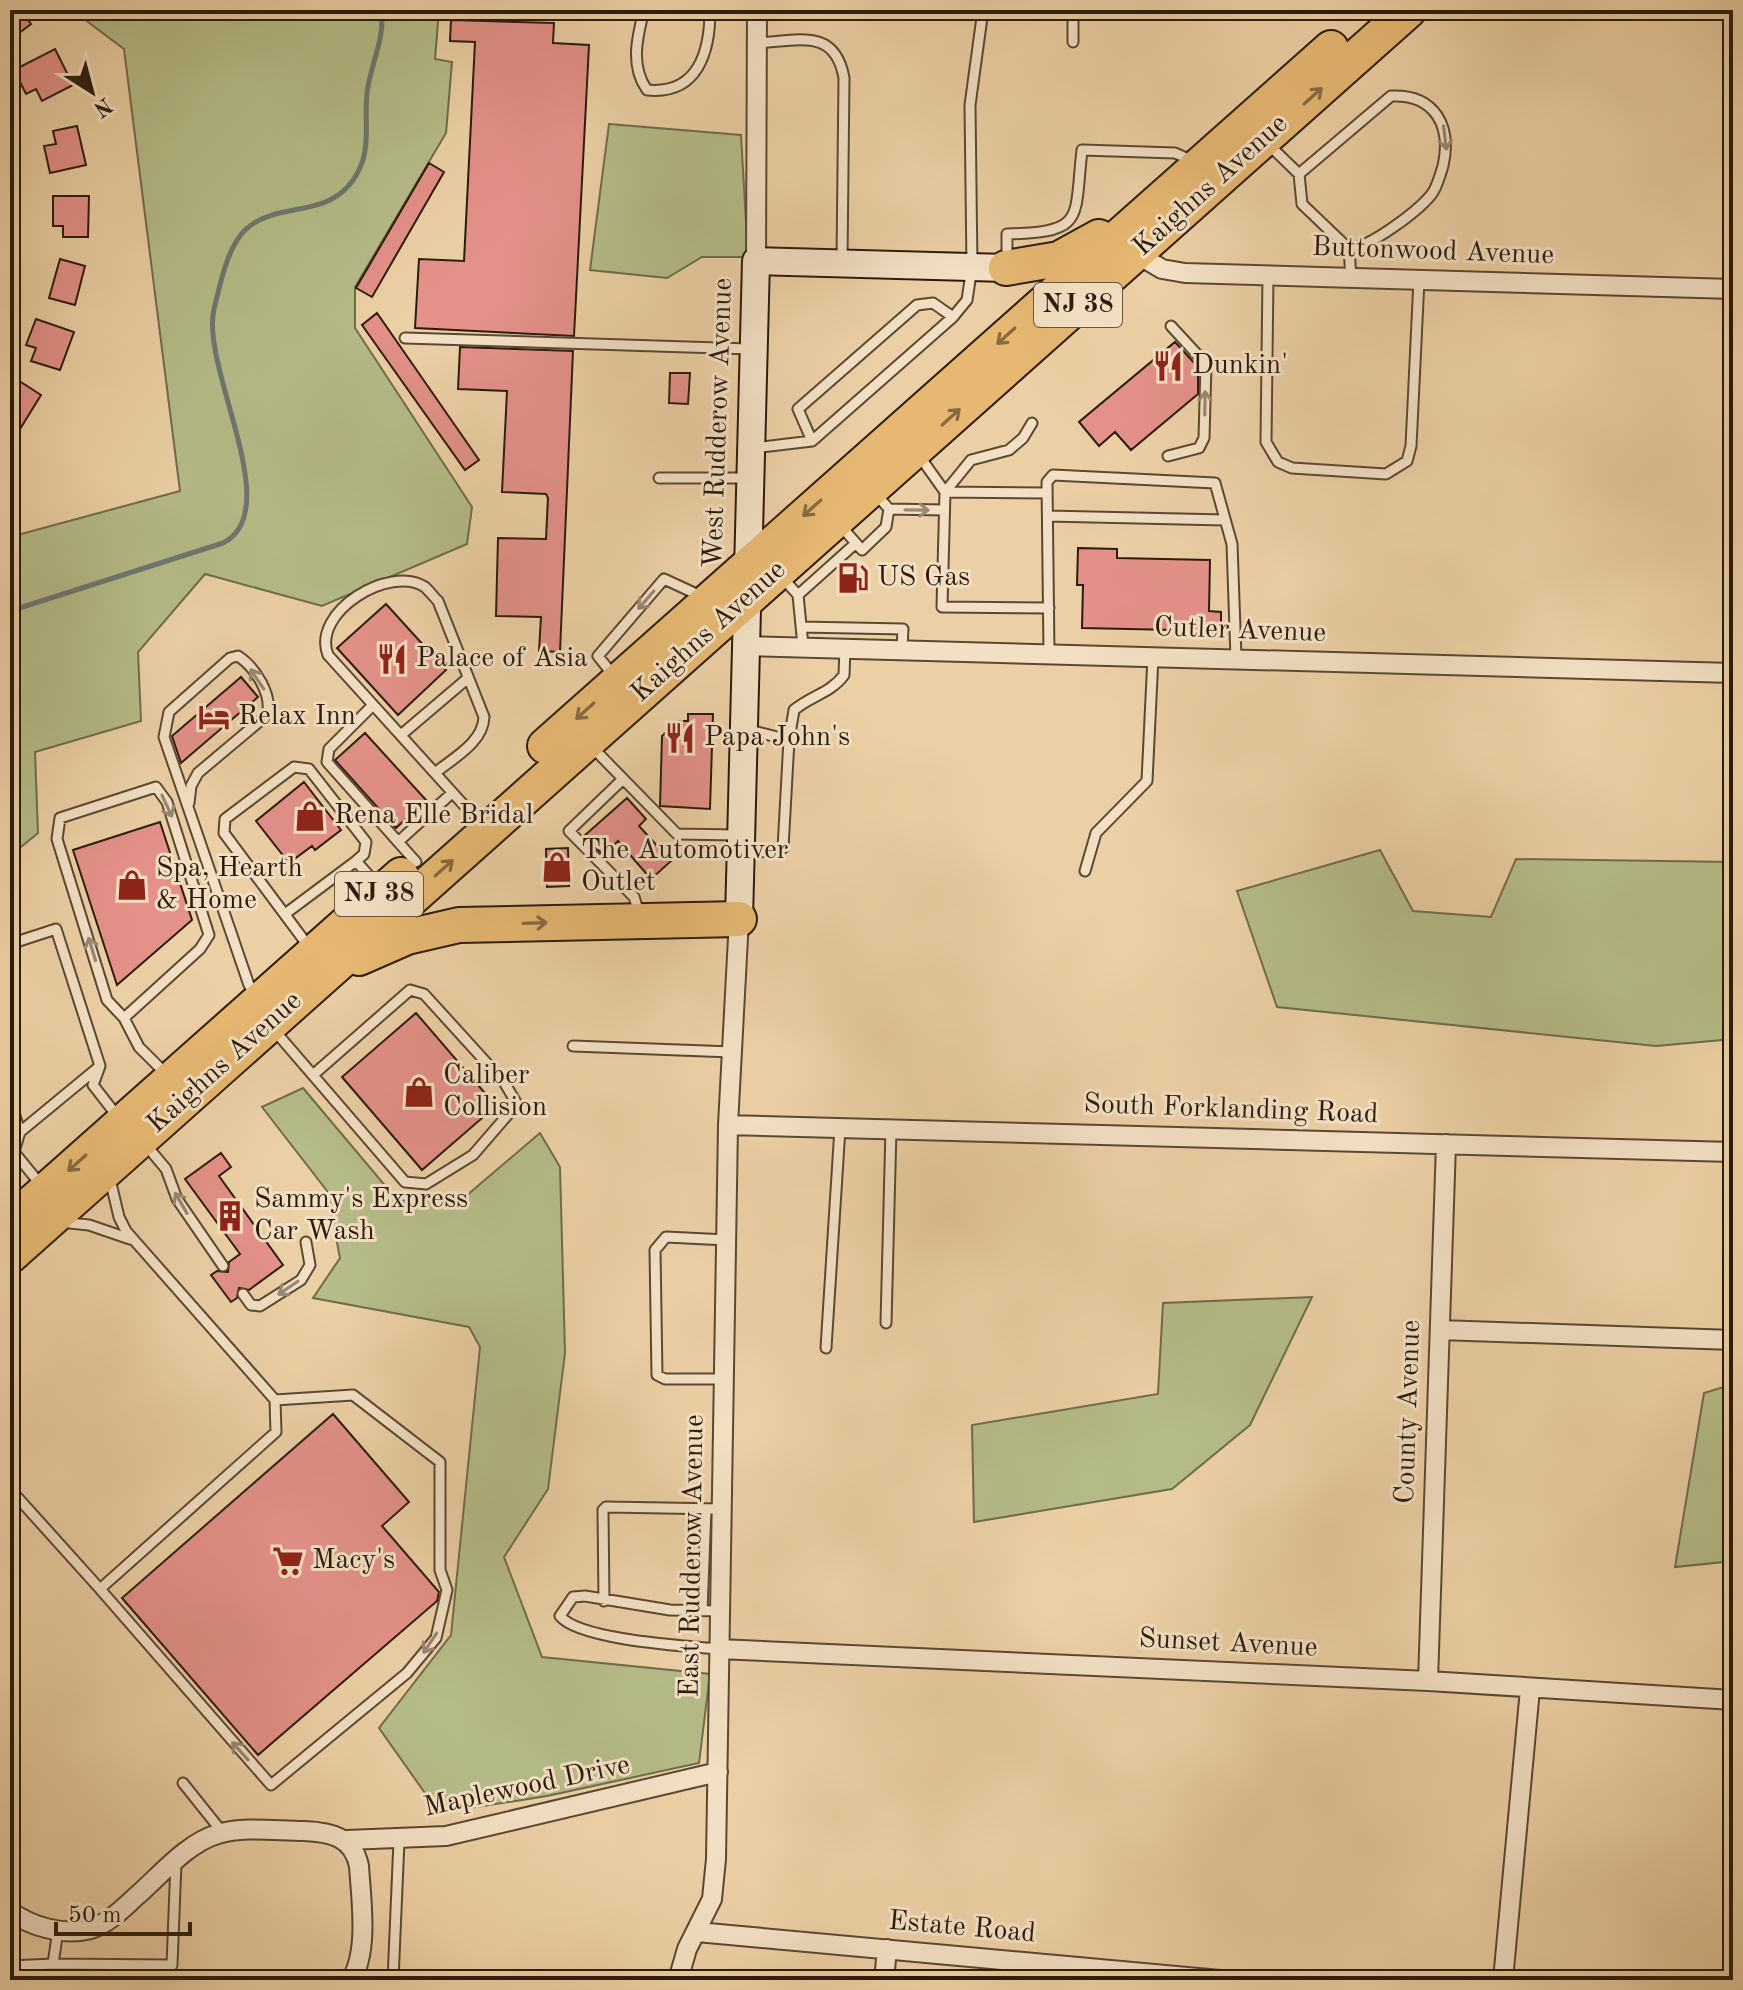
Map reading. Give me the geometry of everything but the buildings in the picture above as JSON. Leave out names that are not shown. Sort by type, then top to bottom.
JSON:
[{"type":"highway","name":"Kaighns Avenue","points":[[320,963],[383,891],[407,852],[462,803],[618,681],[710,600],[774,577],[1169,191],[1374,10]]},
{"type":"highway","name":"Kaighns Avenue","points":[[10,1256],[47,1206],[320,963],[586,742],[746,599],[774,577],[846,532],[880,499],[915,449],[1409,10]]},
{"type":"highway","points":[[1006,268],[1071,254],[1169,191]]},
{"type":"highway","points":[[320,963],[441,927],[641,919],[739,919]]},
{"type":"highway","name":"Kaighns Avenue","points":[[10,1222],[47,1206],[108,1168],[171,1079],[264,1012]]},
{"type":"street","name":"West Rudderow Avenue","points":[[757,10],[756,261],[750,478],[774,577]]},
{"type":"street","name":"Buttonwood Avenue","points":[[1135,253],[1151,265],[1173,272],[1733,289]]},
{"type":"street","points":[[756,261],[1006,268]]},
{"type":"street","name":"West Rudderow Avenue","points":[[728,1125],[739,919],[746,599]]},
{"type":"street","name":"Cutler Avenue","points":[[745,646],[802,637],[845,647],[1733,673]]},
{"type":"street","name":"South Forklanding Road","points":[[728,1125],[1733,1152]]},
{"type":"street","name":"East Rudderow Avenue","points":[[678,1980],[687,1949],[712,1899],[715,1877],[719,1649],[711,1611],[714,1509],[724,1379],[728,1125]]},
{"type":"street","name":"County Avenue","points":[[1428,1681],[1446,1144]]},
{"type":"street","points":[[1440,1330],[1733,1340]]},
{"type":"street","name":"Sunset Avenue","points":[[719,1649],[1428,1681],[1733,1700]]},
{"type":"street","points":[[1503,1980],[1530,1689]]},
{"type":"street","name":"Maplewood Drive","points":[[10,1911],[25,1922],[58,1930],[88,1930],[106,1921],[204,1840],[223,1833],[322,1831],[347,1840],[399,1841],[446,1836],[718,1772]]},
{"type":"street","points":[[347,1840],[357,1855],[360,1891],[357,1964],[351,1980]]},
{"type":"street","name":"Estate Road","points":[[697,1932],[887,1949],[1090,1974],[1220,1980]]},
{"type":"street","points":[[884,1980],[887,1949]]},
{"type":"lane","points":[[644,10],[636,43],[638,77],[647,90],[666,92],[690,78],[705,59],[710,10]]},
{"type":"lane","points":[[751,449],[812,441],[953,317],[967,300],[972,267],[970,105],[983,10]]},
{"type":"lane","points":[[1068,10],[1073,17],[1073,42]]},
{"type":"lane","points":[[757,43],[815,40],[834,49],[840,59],[844,78],[842,264]]},
{"type":"lane","points":[[1299,174],[1391,96],[1410,95],[1424,102],[1443,123],[1448,145],[1432,194],[1364,248],[1349,249]]},
{"type":"lane","points":[[1264,140],[1299,174],[1302,204],[1349,249],[1351,278]]},
{"type":"lane","points":[[1006,268],[1007,234],[1045,233],[1066,226],[1075,218],[1082,150],[1175,153],[1200,164]]},
{"type":"lane","points":[[1268,276],[1266,442],[1272,457],[1292,468],[1386,474],[1407,461],[1411,446],[1419,280]]},
{"type":"lane","points":[[812,441],[798,409],[809,398],[917,305],[933,303],[953,317]]},
{"type":"lane","points":[[1168,456],[1199,448],[1204,438],[1206,364],[1171,326]]},
{"type":"lane","points":[[405,338],[754,350]]},
{"type":"lane","points":[[1032,423],[1023,438],[1009,450],[971,460],[945,492],[942,607],[1049,608]]},
{"type":"lane","points":[[915,449],[945,492]]},
{"type":"lane","points":[[1049,653],[1047,482],[1053,475],[1215,483],[1232,544],[1236,658]]},
{"type":"lane","points":[[659,478],[750,478]]},
{"type":"lane","points":[[945,492],[1047,493]]},
{"type":"lane","points":[[880,499],[944,510]]},
{"type":"lane","points":[[1048,516],[1225,520]]},
{"type":"lane","points":[[774,577],[802,637],[903,629],[902,648]]},
{"type":"lane","points":[[618,681],[598,656],[664,579],[710,600]]},
{"type":"lane","points":[[435,773],[483,729],[484,717],[438,601],[424,586],[404,582],[380,585],[358,595],[339,610],[328,624],[322,642],[328,655],[462,803]]},
{"type":"lane","points":[[586,742],[677,834],[741,846],[783,848],[789,740],[794,710],[807,698],[828,691],[844,675],[845,647]]},
{"type":"lane","points":[[189,803],[191,786],[198,773],[267,715],[268,696],[238,656],[230,658],[169,712],[164,722],[164,737],[249,985],[264,1012],[313,1075],[405,1182],[426,1184],[473,1155],[517,1104],[504,1082],[424,994],[410,990],[313,1075]]},
{"type":"lane","points":[[1085,871],[1096,833],[1147,781],[1153,656]]},
{"type":"lane","points":[[401,735],[468,678]]},
{"type":"lane","points":[[373,705],[329,749],[327,762],[407,852]]},
{"type":"lane","points":[[743,729],[789,740]]},
{"type":"lane","points":[[285,914],[364,854],[366,842],[309,769],[294,767],[225,819],[223,826],[224,833],[320,963]]},
{"type":"lane","points":[[623,779],[569,831],[634,897],[641,919]]},
{"type":"lane","points":[[124,1018],[200,949],[209,935],[167,802],[156,787],[60,818],[57,839],[107,1000],[124,1018],[139,1047],[171,1079]]},
{"type":"lane","points":[[356,861],[383,891]]},
{"type":"lane","points":[[10,944],[56,929],[100,1066],[93,1085],[166,1169],[177,1199],[223,1266]]},
{"type":"lane","points":[[573,1046],[732,1052]]},
{"type":"lane","points":[[100,1066],[20,1132],[14,1152],[47,1206],[89,1225],[134,1240]]},
{"type":"lane","points":[[10,1100],[20,1132]]},
{"type":"lane","points":[[826,1348],[840,1128]]},
{"type":"lane","points":[[886,1323],[891,1129]]},
{"type":"lane","points":[[100,1589],[276,1432],[275,1400],[134,1240],[119,1217],[108,1168]]},
{"type":"lane","points":[[724,1379],[665,1379],[657,1375],[655,1250],[660,1240],[666,1237],[727,1240]]},
{"type":"lane","points":[[243,1294],[247,1302],[260,1306],[301,1280],[310,1265],[306,1242]]},
{"type":"lane","points":[[10,1489],[271,1785],[407,1673],[436,1638],[447,1590],[440,1570],[440,1462],[353,1395],[275,1400]]},
{"type":"lane","points":[[604,1601],[603,1510],[606,1507],[714,1509]]},
{"type":"lane","points":[[711,1611],[604,1601],[585,1596],[573,1597],[560,1616],[575,1628],[650,1642],[719,1649]]},
{"type":"lane","points":[[183,1783],[223,1833]]},
{"type":"lane","points":[[393,1980],[399,1841]]},
{"type":"lane","points":[[10,1966],[172,1965],[176,1863]]},
{"type":"lane","points":[[53,1964],[58,1930]]},
{"type":"green space","points":[[72,10],[439,10],[435,59],[452,62],[446,133],[355,287],[355,328],[472,507],[467,544],[322,606],[205,574],[138,652],[141,721],[35,752],[38,833],[10,856],[10,537],[180,491],[124,49]]},
{"type":"green space","points":[[439,10],[602,10],[597,20]]},
{"type":"green space","points":[[609,124],[741,135],[748,257],[702,257],[667,278],[590,270]]},
{"type":"green space","points":[[1380,850],[1413,911],[1491,917],[1516,859],[1733,862],[1733,1039],[1656,1046],[1277,1007],[1237,891]]},
{"type":"green space","points":[[303,1088],[398,1201],[466,1196],[540,1133],[560,1167],[565,1353],[548,1489],[504,1557],[542,1657],[710,1674],[699,1763],[547,1796],[439,1813],[379,1728],[451,1635],[480,1347],[469,1327],[313,1298],[340,1258],[327,1191],[262,1107]]},
{"type":"green space","points":[[1312,1297],[1250,1425],[1172,1489],[974,1522],[972,1425],[1158,1394],[1163,1303]]},
{"type":"green space","points":[[1733,1384],[1733,1561],[1675,1567],[1704,1393]]},
{"type":"waterway","points":[[10,611],[223,543],[240,526],[247,501],[245,470],[213,335],[214,309],[222,278],[233,247],[245,230],[259,220],[335,197],[348,186],[359,170],[365,151],[367,93],[381,33],[382,10]]},
{"type":"place","name":"Dunkin'","points":[[1168,366]]},
{"type":"place","name":"US Gas","points":[[853,578]]},
{"type":"place","name":"Palace of Asia","points":[[392,659]]},
{"type":"place","name":"Relax Inn","points":[[214,717]]},
{"type":"place","name":"Papa John's","points":[[680,738]]},
{"type":"place","name":"Rena Elle Bridal","points":[[310,816]]},
{"type":"place","name":"The Automotiver Outlet","points":[[557,867]]},
{"type":"place","name":"Spa, Hearth & Home","points":[[132,885]]},
{"type":"place","name":"Caliber Collision","points":[[419,1092]]},
{"type":"place","name":"Sammy's Express Car Wash","points":[[230,1216]]},
{"type":"place","name":"Macy's","points":[[288,1561]]}]
